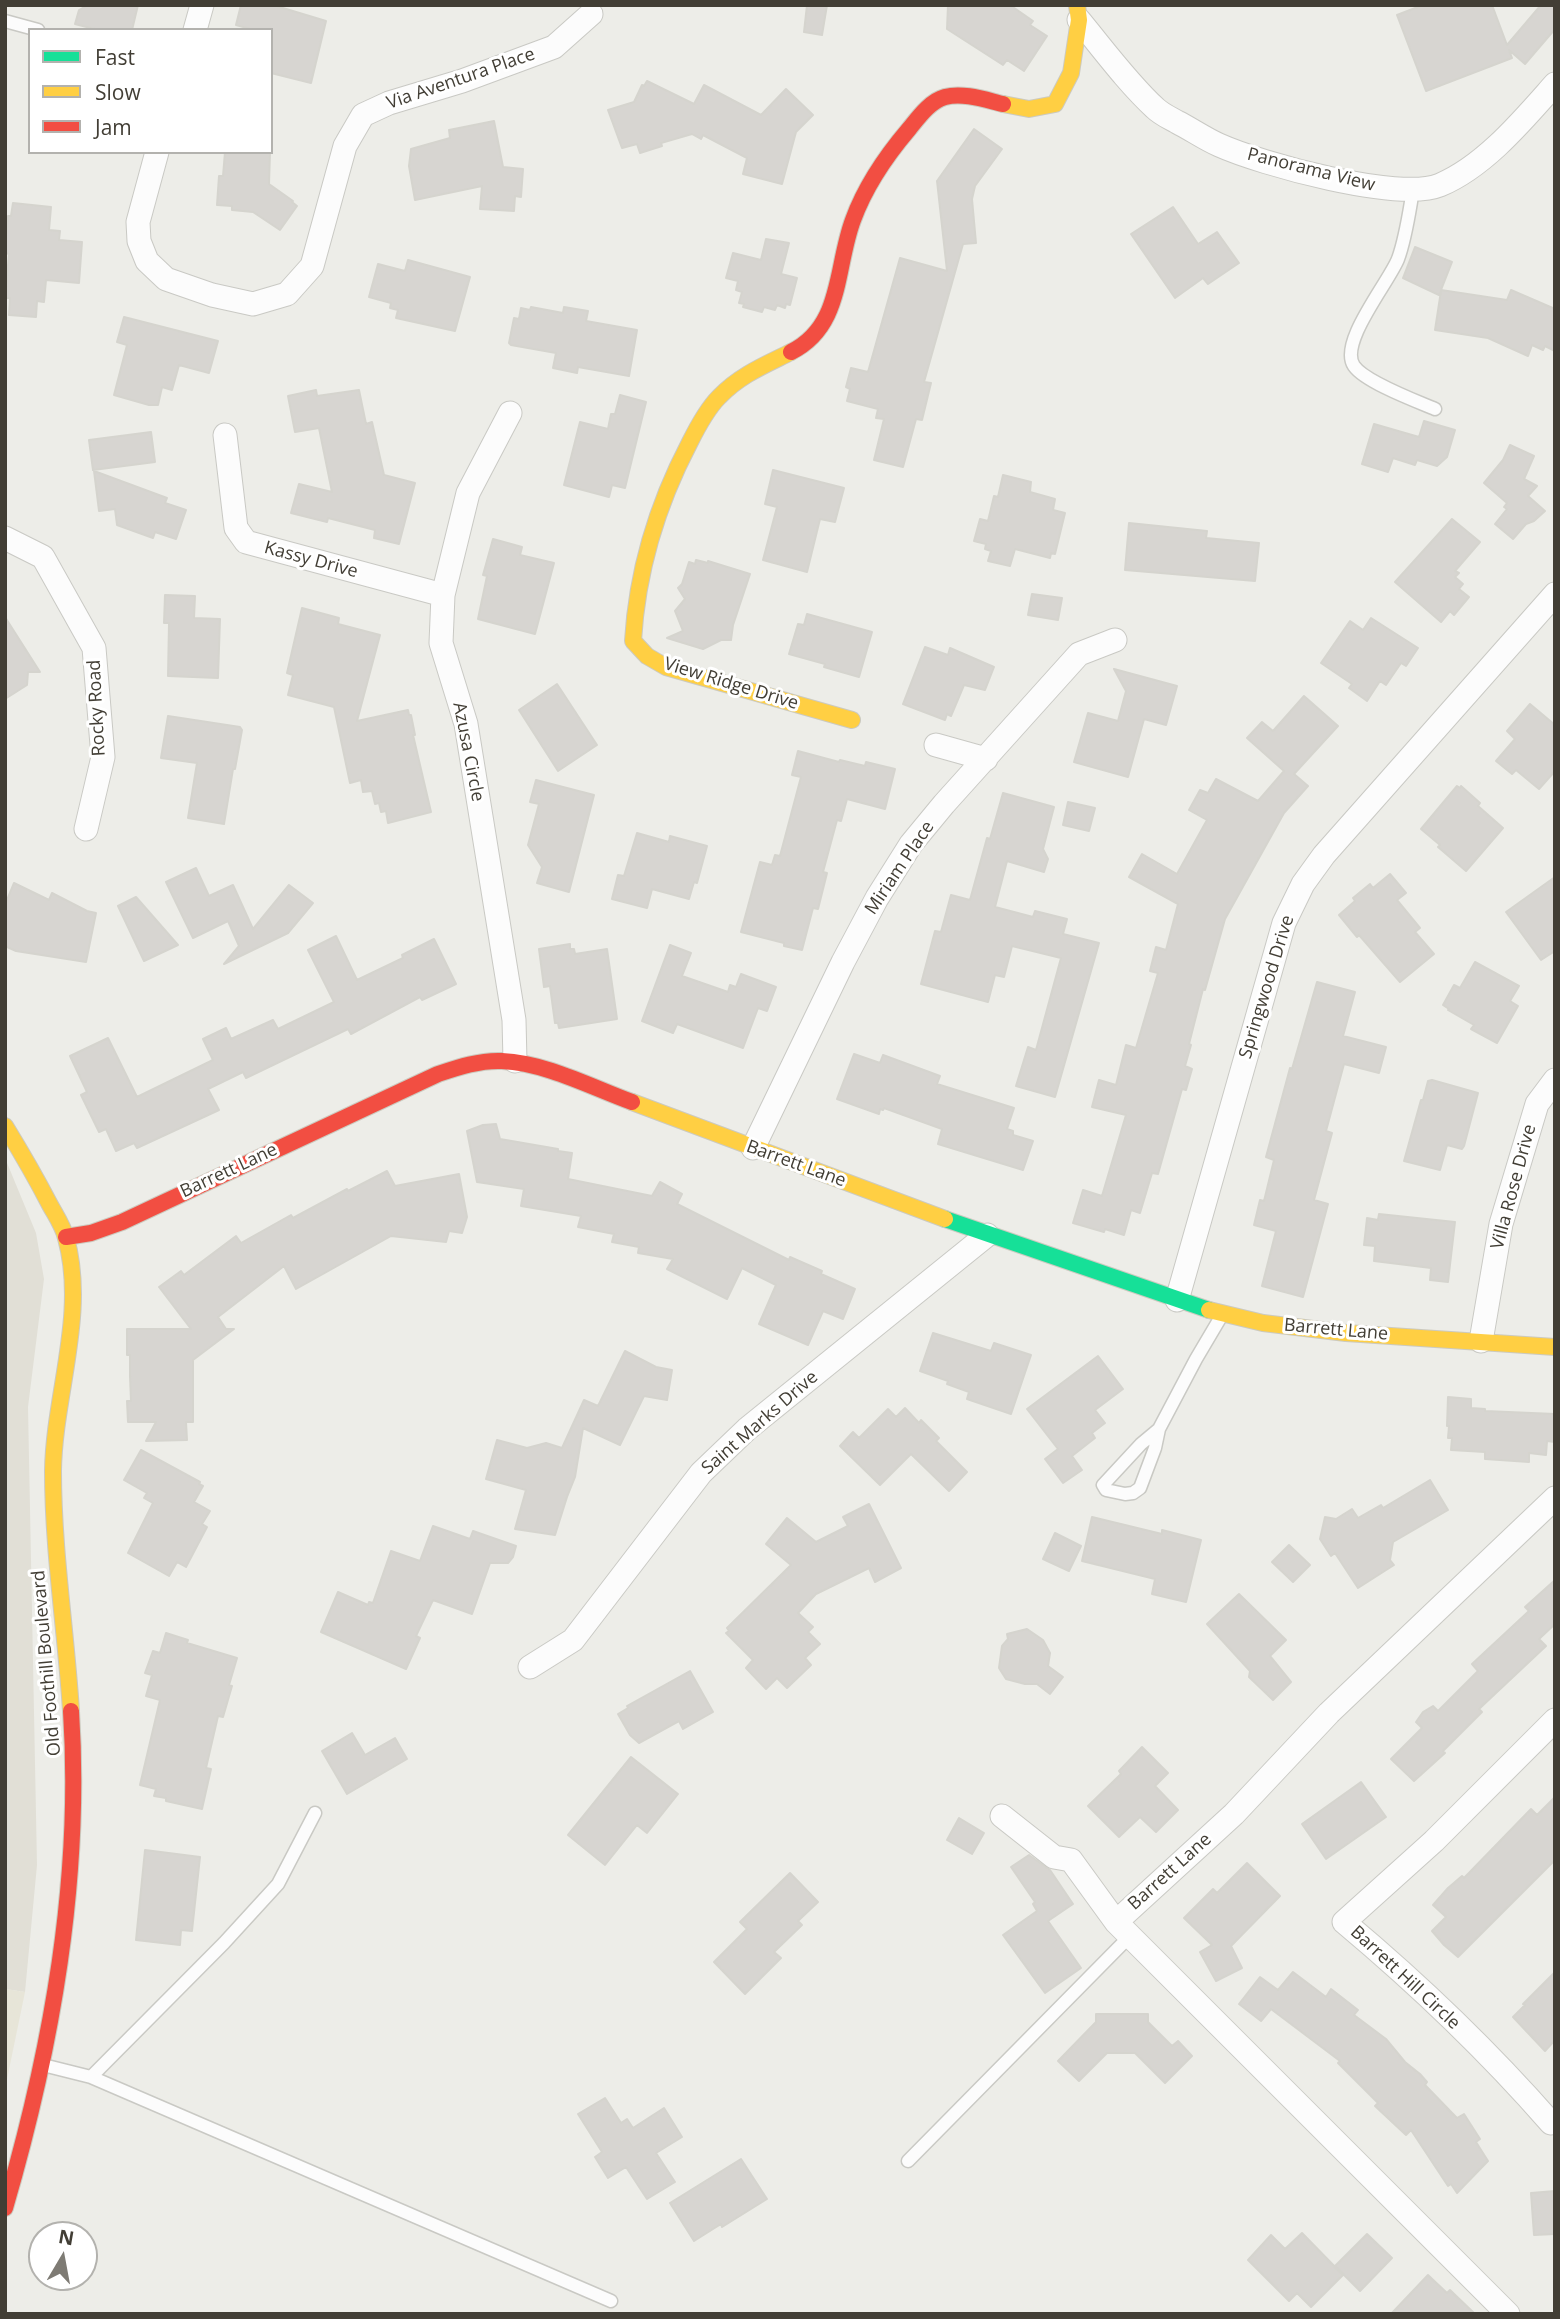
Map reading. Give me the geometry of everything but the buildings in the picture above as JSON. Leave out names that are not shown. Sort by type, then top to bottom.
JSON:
[{"type":"street","points":[[196,28],[202,5]]},
{"type":"street","name":"Panorama View","points":[[1078,12],[1156,110],[1219,145],[1285,167],[1384,188],[1424,190],[1462,173],[1509,136],[1555,84]]},
{"type":"street","name":"View Ridge Drive","points":[[852,720],[666,667],[647,656],[633,641],[632,615],[649,548],[684,453],[715,401],[744,375],[814,339],[827,317],[835,295],[853,219],[883,164],[925,109],[944,96],[982,99],[1032,109],[1055,104],[1071,74],[1078,12]]},
{"type":"street","name":"Via Aventura Place","points":[[156,154],[138,222],[139,241],[147,261],[166,279],[212,295],[253,304],[287,294],[312,266],[345,146],[363,115],[389,103],[462,81],[554,47],[591,14]]},
{"type":"street","name":"Azusa Circle","points":[[510,413],[468,494],[443,595],[441,643],[466,724],[514,1020],[514,1061]]},
{"type":"street","name":"Kassy Drive","points":[[225,435],[236,528],[246,542],[443,595]]},
{"type":"street","name":"Rocky Road","points":[[5,538],[43,557],[94,648],[103,757],[86,829]]},
{"type":"street","name":"Springwood Drive","points":[[1177,1300],[1284,923],[1303,884],[1324,855],[1555,594]]},
{"type":"street","name":"Miriam Place","points":[[753,1148],[843,962],[877,898],[911,844],[1079,654],[1115,640]]},
{"type":"street","points":[[936,746],[986,758]]},
{"type":"street","name":"Barrett Lane","points":[[66,1237],[91,1233],[122,1222],[438,1074],[475,1062],[514,1061],[564,1077],[987,1235],[1222,1315],[1262,1323],[1337,1331],[1555,1347]]},
{"type":"street","name":"Villa Rose Drive","points":[[1481,1341],[1501,1224],[1536,1104],[1555,1080]]},
{"type":"street","name":"Old Foothill Boulevard","points":[[5,1126],[32,1168],[66,1237],[72,1287],[56,1422],[54,1506],[72,1713],[74,1771],[66,1915],[43,2065],[5,2208]]},
{"type":"street","name":"Saint Marks Drive","points":[[530,1667],[573,1640],[710,1464],[758,1420],[987,1235]]},
{"type":"street","name":"Barrett Lane","points":[[1123,1929],[1329,1713],[1555,1498]]},
{"type":"street","name":"Barrett Hill Circle","points":[[1553,2121],[1386,1957],[1345,1922],[1434,1841],[1555,1720]]},
{"type":"street","name":"Barrett Lane","points":[[1002,1816],[1054,1857],[1071,1860],[1123,1929],[1508,2314]]},
{"type":"lane","points":[[5,21],[31,28]]},
{"type":"lane","points":[[1413,190],[1398,259],[1369,308],[1353,341],[1351,352],[1354,368],[1387,388],[1435,410]]},
{"type":"lane","points":[[1159,1429],[1141,1444],[1103,1485],[1106,1490],[1125,1494],[1140,1488],[1159,1429],[1222,1315]]},
{"type":"lane","points":[[91,2077],[224,1943],[278,1884],[315,1813]]},
{"type":"lane","points":[[908,2161],[1123,1929]]},
{"type":"lane","points":[[43,2065],[91,2077],[611,2301]]},
{"type":"shaded area","points":[[5,1158],[36,1233],[44,1279],[28,1407],[37,1865],[25,1992],[5,1989]]},
{"type":"shaded area","points":[[5,1989],[25,1992],[5,2089]]},
{"type":"traffic: fast","points":[[945,1219],[1209,1310]]},
{"type":"traffic: slow","points":[[1003,104],[1029,109],[1055,104],[1071,73],[1079,20],[1077,5]]},
{"type":"traffic: slow","points":[[791,352],[753,371],[727,389],[696,430],[668,489],[651,538],[639,589],[633,641],[647,656],[666,667],[852,720]]},
{"type":"traffic: slow","points":[[632,1102],[945,1219]]},
{"type":"traffic: slow","points":[[5,1126],[61,1225],[72,1267],[71,1325],[58,1413],[53,1471],[55,1531],[71,1711]]},
{"type":"traffic: slow","points":[[1209,1310],[1263,1323],[1346,1333],[1555,1347]]},
{"type":"traffic: jam","points":[[791,352],[808,341],[829,311],[847,238],[858,208],[884,161],[920,115],[934,102],[959,95],[1003,104]]},
{"type":"traffic: jam","points":[[66,1237],[91,1233],[122,1222],[438,1074],[470,1064],[502,1061],[535,1066],[632,1102]]},
{"type":"traffic: jam","points":[[5,2208],[37,2086],[60,1962],[72,1837],[71,1711]]}]
